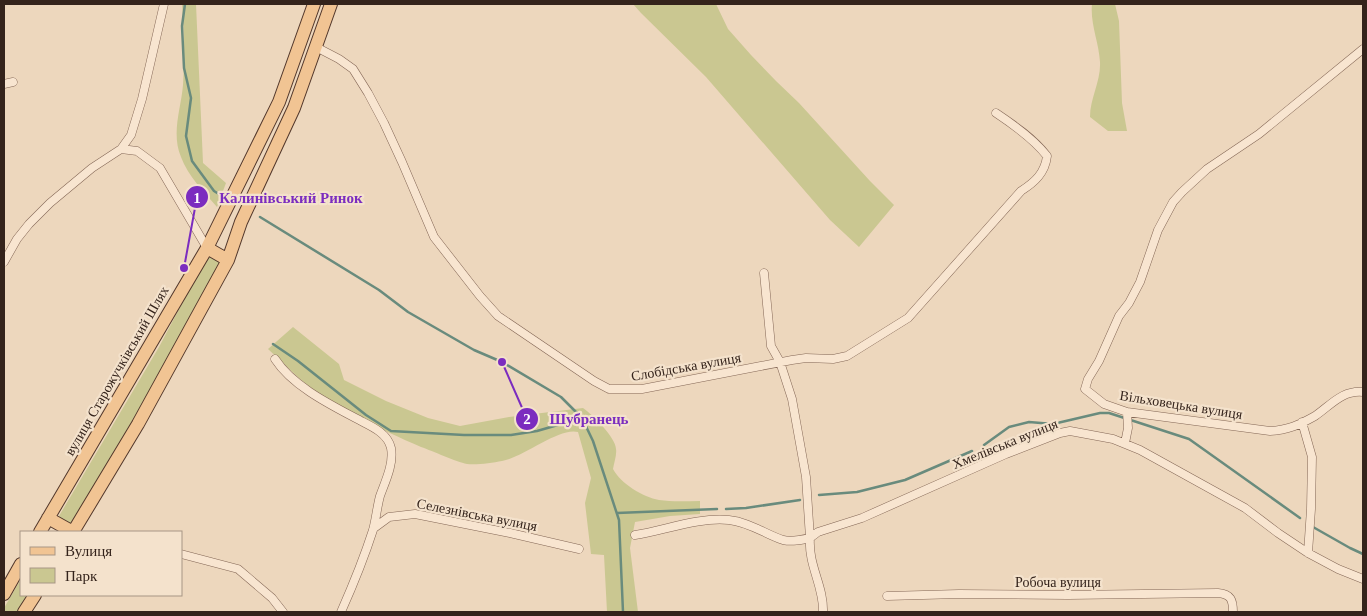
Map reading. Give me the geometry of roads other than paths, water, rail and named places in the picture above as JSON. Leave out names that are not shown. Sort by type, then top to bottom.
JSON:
[{"type":"main road","name":"вулиця Старожучківський Шлях","points":[[41,531],[223,216],[279,102],[314,4]]},
{"type":"main road","points":[[75,531],[138,424],[228,260],[241,222],[294,108],[331,4]]},
{"type":"main road","points":[[279,102],[294,108]]},
{"type":"main road","points":[[206,248],[228,260]]},
{"type":"main road","points":[[48,518],[72,531]]},
{"type":"main road","points":[[4,594],[20,566]]},
{"type":"main road","points":[[24,612],[34,596]]},
{"type":"street","points":[[4,262],[17,239],[50,203],[92,168],[121,149],[131,135],[142,99],[164,4]]},
{"type":"street","name":"Слобідська вулиця","points":[[316,47],[353,69],[384,124],[409,176],[434,237],[480,296],[498,316],[594,382],[610,389],[642,389],[780,362],[806,358],[833,359],[847,356],[908,318],[1021,191],[1036,181],[1043,169],[1047,156],[1043,150],[1013,124],[996,113]]},
{"type":"street","name":"Вільховецька вулиця","points":[[1363,49],[1259,134],[1207,169],[1173,202],[1158,230],[1140,282],[1129,303],[1119,316],[1099,361],[1088,379],[1086,389],[1104,404],[1128,414],[1270,431],[1287,430],[1316,415],[1342,395],[1354,391],[1363,392]]},
{"type":"street","points":[[4,84],[13,82]]},
{"type":"street","points":[[121,149],[137,151],[160,168],[206,248]]},
{"type":"street","points":[[764,273],[771,346],[780,362],[792,399],[806,477],[812,565],[824,603],[823,612]]},
{"type":"street","points":[[275,359],[279,366],[322,400],[362,421],[386,437],[391,449],[391,464],[380,499],[374,528],[360,569],[341,612]]},
{"type":"street","points":[[1125,443],[1128,414]]},
{"type":"street","points":[[1302,422],[1312,457],[1308,553]]},
{"type":"street","name":"Хмелівська вулиця","points":[[810,538],[818,532],[870,515],[1006,454],[1060,433],[1078,432],[1125,443],[1245,508],[1308,553],[1338,569],[1363,579]]},
{"type":"street","name":"Селезнівська вулиця","points":[[374,528],[389,517],[415,514],[579,549]]},
{"type":"street","points":[[635,535],[659,532],[681,525],[719,519],[741,523],[784,540],[796,541],[810,538]]},
{"type":"street","points":[[182,554],[238,569],[272,598],[283,612]]},
{"type":"street","name":"Робоча вулиця","points":[[887,596],[1218,593],[1228,595],[1233,603],[1233,612]]},
{"type":"waterway","points":[[185,4],[182,26],[184,68],[191,98],[186,136],[192,161],[214,191],[225,198]]},
{"type":"waterway","points":[[260,217],[379,290],[408,312],[474,350],[502,362],[561,397],[582,418],[593,441],[619,520],[623,612]]},
{"type":"waterway","points":[[273,344],[298,361],[366,415],[391,431],[464,435],[511,435],[537,431],[582,418]]},
{"type":"waterway","points":[[984,445],[1009,427],[1029,422],[1053,424],[1100,413],[1109,413],[1189,439],[1300,518]]},
{"type":"waterway","points":[[819,495],[857,492],[905,480],[972,451]]},
{"type":"waterway","points":[[726,509],[800,500]]},
{"type":"waterway","points":[[617,513],[717,509]]},
{"type":"waterway","points":[[1313,527],[1363,554]]},
{"type":"place","name":"Калинівський Ринок","points":[[184,268]]},
{"type":"place","name":"Шубранець","points":[[502,362]]}]
